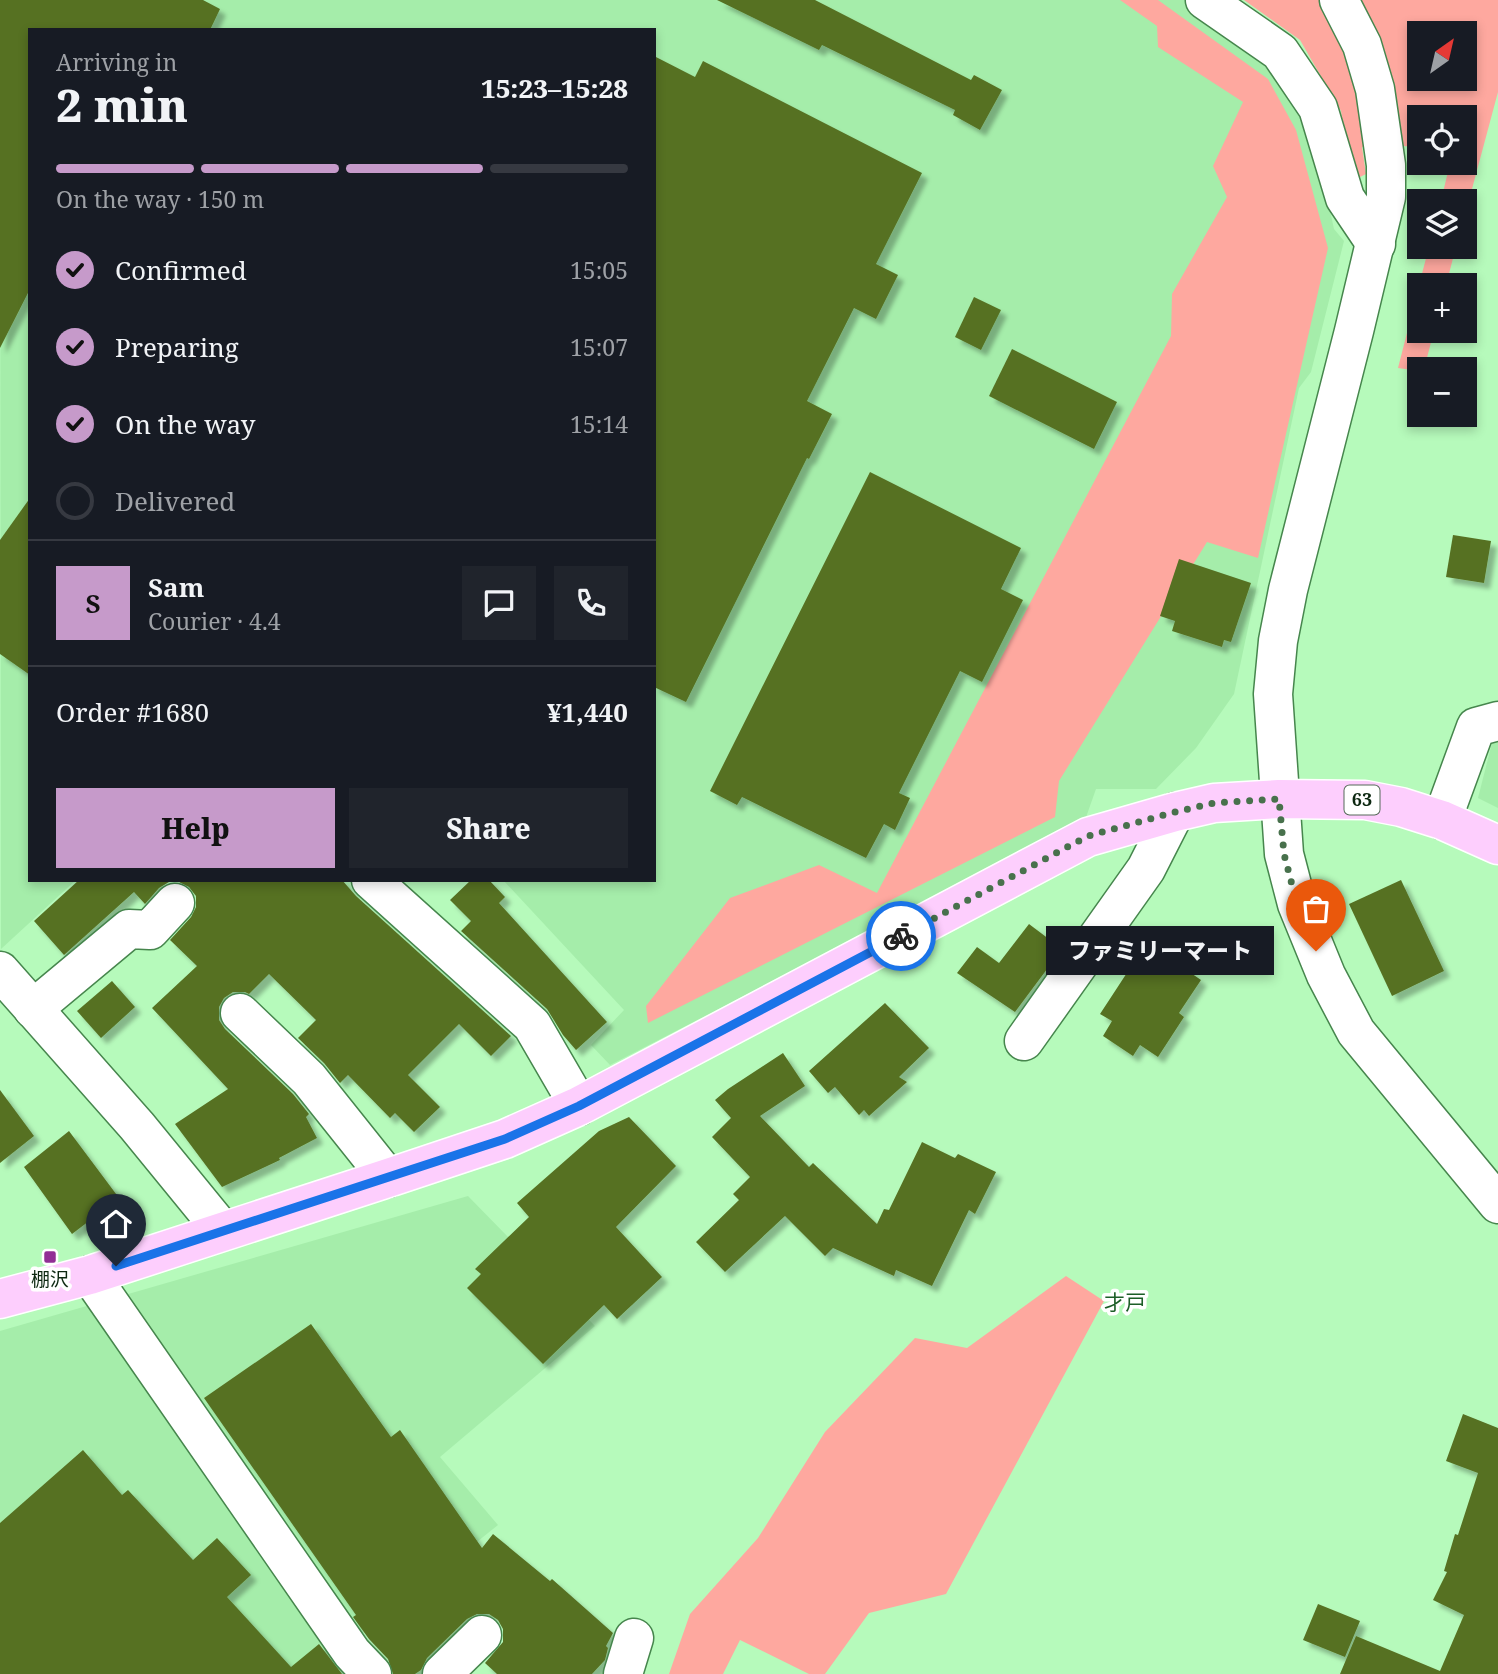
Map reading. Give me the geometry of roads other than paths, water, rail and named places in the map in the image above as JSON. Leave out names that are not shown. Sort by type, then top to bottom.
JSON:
[{"type":"main road","name":"63","points":[[0,1299],[90,1275],[505,1139],[579,1106],[1088,836],[1214,803],[1279,799],[1365,800],[1401,807],[1442,820],[1498,845]]},
{"type":"street","points":[[1205,0],[1280,52],[1318,108],[1345,198],[1376,244]]},
{"type":"street","points":[[1339,0],[1362,45],[1375,89],[1386,165],[1386,197],[1288,590],[1278,641],[1273,694],[1284,854],[1297,904],[1326,975],[1356,1032],[1498,1204]]},
{"type":"street","points":[[1442,820],[1476,727],[1498,721]]},
{"type":"street","points":[[1024,1041],[1146,869],[1175,812]]},
{"type":"street","points":[[395,888],[531,1025],[579,1106]]},
{"type":"street","points":[[33,1009],[120,920],[150,930],[175,903]]},
{"type":"street","points":[[0,971],[137,1126],[222,1230]]},
{"type":"street","points":[[263,1021],[388,1178]]},
{"type":"street","points":[[90,1275],[352,1653],[372,1674]]},
{"type":"street","points":[[442,1674],[482,1635]]},
{"type":"place","name":"ファミリーマート","points":[[1316,951]]},
{"type":"place","name":"棚沢","points":[[50,1257]]},
{"type":"district","name":"才戸","points":[[1125,1303]]}]
